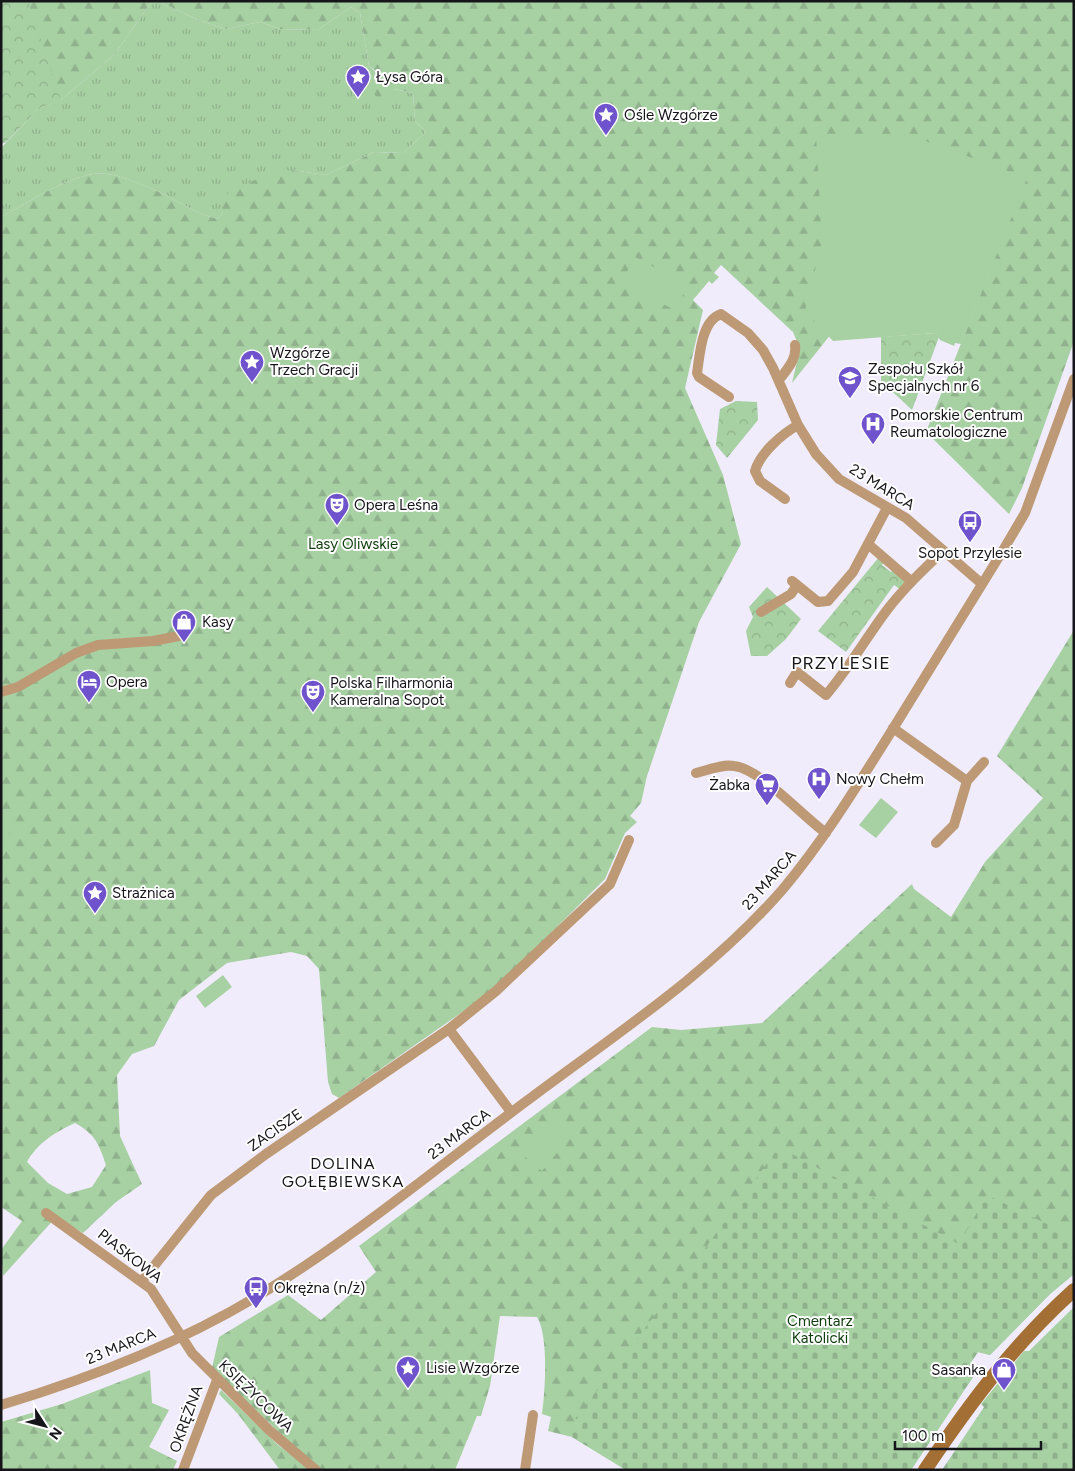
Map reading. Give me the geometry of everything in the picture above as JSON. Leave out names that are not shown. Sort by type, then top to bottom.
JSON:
[{"type":"main road","points":[[925,1470],[994,1372],[1036,1326],[1074,1290]]},
{"type":"street","name":"23 MARCA","points":[[729,397],[699,377],[697,373],[706,330],[710,321],[718,315],[734,323],[758,343],[779,380],[798,425],[816,454],[839,479],[906,518],[982,584]]},
{"type":"street","points":[[779,380],[792,363],[796,353],[796,345]]},
{"type":"street","name":"23 MARCA","points":[[1,1405],[75,1380],[183,1336],[249,1301],[312,1261],[708,963],[770,903],[826,833],[893,728],[1025,513],[1074,379]]},
{"type":"street","points":[[785,500],[759,480],[755,471],[759,462],[785,432],[798,425]]},
{"type":"street","points":[[761,612],[790,594],[795,583],[818,602],[828,601],[854,572],[887,508]]},
{"type":"street","points":[[868,544],[912,581]]},
{"type":"street","points":[[790,683],[798,672],[826,695],[844,674],[887,610],[912,581],[943,551]]},
{"type":"street","points":[[1,692],[18,687],[92,646],[108,643],[141,642],[179,636]]},
{"type":"street","points":[[893,728],[967,781]]},
{"type":"street","points":[[936,843],[954,825],[967,781],[984,762]]},
{"type":"street","points":[[696,773],[723,766],[743,768],[760,778],[826,833]]},
{"type":"street","name":"ZACISZE","points":[[142,1281],[211,1195],[266,1154],[449,1028],[496,991],[610,884],[629,840]]},
{"type":"street","points":[[449,1028],[511,1112]]},
{"type":"street","name":"PIASKOWA","points":[[46,1213],[142,1281],[157,1296],[183,1336]]},
{"type":"street","name":"KSIĘŻYCOWA","points":[[183,1336],[192,1353],[217,1380],[283,1443],[316,1470]]},
{"type":"street","name":"OKRĘŻNA","points":[[183,1470],[217,1380]]},
{"type":"street","points":[[526,1470],[533,1415]]},
{"type":"green space","points":[[1,1],[152,1],[115,54],[61,100],[39,108],[6,142],[1,144]]},
{"type":"green space","points":[[1,1],[28,1],[61,100],[39,108],[6,142],[1,144]]},
{"type":"green space","points":[[152,1],[158,1],[198,20],[226,29],[260,22],[280,29],[318,30],[351,7],[360,13],[369,66],[394,89],[413,93],[415,121],[426,132],[403,153],[374,152],[326,175],[292,170],[223,212],[218,219],[194,211],[133,181],[107,174],[95,174],[67,182],[1,217],[1,148],[39,108],[61,100],[115,54]]},
{"type":"green space","name":"Lasy Oliwskie","points":[[158,1],[1074,1],[1074,341],[1022,488],[1009,514],[926,432],[1026,179],[831,334],[792,383],[800,349],[793,332],[721,265],[714,273],[719,277],[712,284],[709,281],[693,300],[703,310],[685,388],[723,475],[741,544],[699,622],[647,776],[641,803],[630,816],[637,822],[625,833],[605,879],[530,954],[478,1001],[339,1098],[332,1094],[328,1082],[319,969],[307,956],[291,952],[227,963],[179,1000],[154,1046],[132,1054],[117,1075],[120,1136],[142,1184],[116,1202],[83,1233],[56,1217],[3,1276],[1,1250],[22,1221],[1,1207],[1,217],[67,182],[95,174],[107,174],[133,181],[194,211],[218,219],[223,212],[221,204],[229,192],[270,173],[292,170],[326,175],[374,152],[403,153],[426,132],[415,121],[413,93],[394,89],[382,105],[370,88],[381,75],[369,66],[360,13],[351,7],[318,30],[280,29],[260,22],[226,29],[198,20]],"holes":[[[75,1123],[95,1140],[106,1165],[92,1187],[67,1194],[48,1183],[27,1162],[36,1149],[54,1134]]]},
{"type":"green space","points":[[816,136],[923,140],[1027,178],[961,344],[955,343],[954,346],[940,340],[936,333],[833,341],[805,311],[822,242]]},
{"type":"green space","points":[[635,257],[688,285],[675,310],[621,283]]},
{"type":"green space","points":[[936,333],[939,337],[912,410],[881,381],[881,337]]},
{"type":"green space","points":[[736,401],[757,402],[758,420],[727,458],[716,445],[720,409]]},
{"type":"green space","points":[[879,557],[885,561],[882,565],[891,572],[893,569],[906,583],[901,590],[894,585],[846,652],[818,631]]},
{"type":"green space","points":[[767,587],[801,619],[786,639],[767,656],[751,656],[746,631],[753,617],[749,607]]},
{"type":"green space","points":[[1074,630],[1074,1274],[1050,1294],[990,1355],[978,1352],[971,1362],[977,1371],[911,1470],[626,1470],[572,1437],[548,1431],[551,1417],[542,1414],[545,1350],[541,1326],[537,1317],[500,1316],[490,1386],[481,1416],[477,1416],[455,1470],[322,1470],[291,1444],[212,1368],[219,1337],[288,1295],[321,1320],[376,1272],[359,1246],[652,1027],[681,1030],[762,1023],[912,884],[914,889],[951,917],[985,862],[1043,798],[997,756]]},
{"type":"green space","points":[[881,798],[898,812],[876,838],[859,825]]},
{"type":"green space","points":[[1,812],[17,824],[1,845]]},
{"type":"green space","points":[[223,975],[232,987],[205,1008],[196,996]]},
{"type":"green space","points":[[552,1120],[571,1136],[542,1171],[523,1155]]},
{"type":"green space","name":"Cmentarz Katolicki","points":[[779,1147],[959,1244],[987,1195],[1074,1237],[1074,1274],[1050,1294],[990,1355],[978,1352],[971,1362],[977,1371],[911,1470],[626,1470],[572,1437],[575,1419],[682,1280]]},
{"type":"green space","points":[[1074,1307],[1074,1470],[942,1470],[984,1407],[981,1404],[1024,1351],[1029,1351]]},
{"type":"green space","points":[[150,1370],[152,1403],[169,1410],[149,1447],[177,1461],[173,1470],[1,1470],[1,1422],[62,1404]]},
{"type":"green space","points":[[221,1390],[277,1444],[311,1470],[280,1470],[238,1414],[219,1394]]},
{"type":"place","name":"Łysa Góra","points":[[358,98]]},
{"type":"place","name":"Ośle Wzgórze","points":[[606,136]]},
{"type":"place","name":"Wzgórze Trzech Gracji","points":[[252,383]]},
{"type":"place","name":"Zespołu Szkół Specjalnych nr 6","points":[[850,399]]},
{"type":"place","name":"Pomorskie Centrum Reumatologiczne","points":[[873,445]]},
{"type":"place","name":"Opera Leśna","points":[[337,526]]},
{"type":"place","name":"Sopot Przylesie","points":[[970,543]]},
{"type":"place","name":"Kasy","points":[[184,643]]},
{"type":"place","name":"Opera","points":[[89,703]]},
{"type":"place","name":"Polska Filharmonia Kameralna Sopot","points":[[313,713]]},
{"type":"place","name":"Nowy Chełm","points":[[819,800]]},
{"type":"place","name":"Żabka","points":[[767,806]]},
{"type":"place","name":"Strażnica","points":[[95,914]]},
{"type":"place","name":"Okrężna (n/ż)","points":[[256,1309]]},
{"type":"place","name":"Lisie Wzgórze","points":[[408,1389]]},
{"type":"place","name":"Sasanka","points":[[1004,1391]]},
{"type":"district","name":"PRZYLESIE","points":[[841,663]]},
{"type":"district","name":"DOLINA GOŁĘBIEWSKA","points":[[343,1172]]}]
